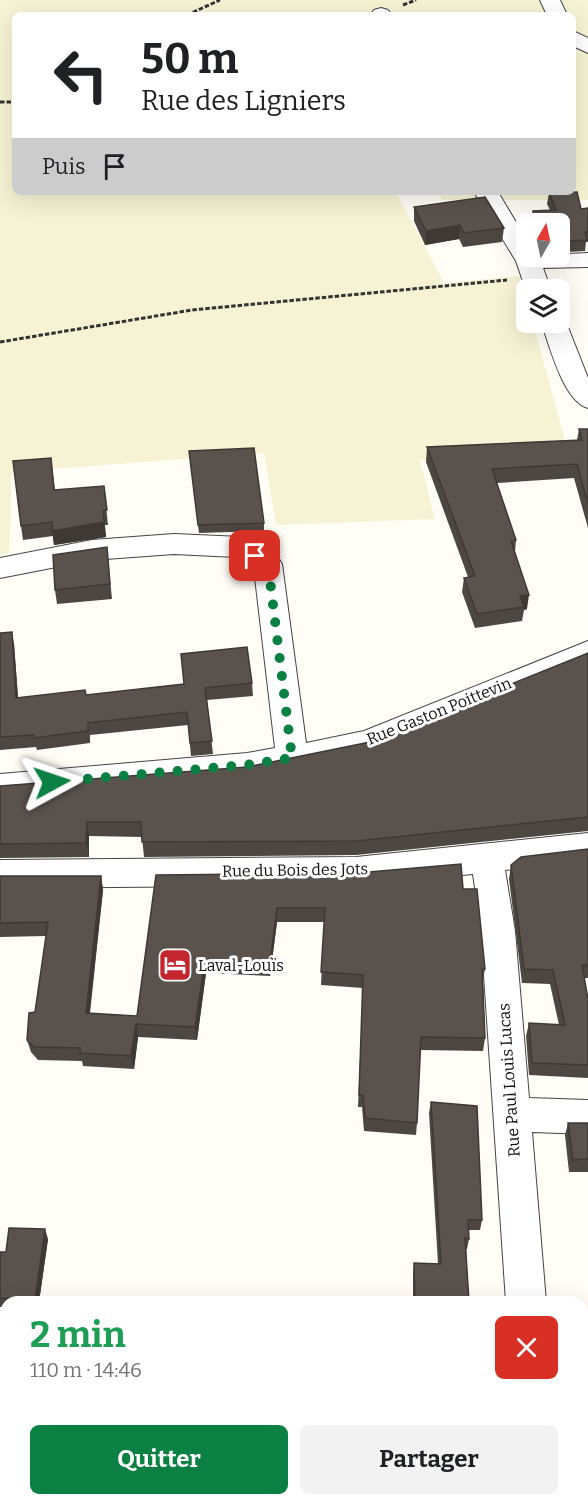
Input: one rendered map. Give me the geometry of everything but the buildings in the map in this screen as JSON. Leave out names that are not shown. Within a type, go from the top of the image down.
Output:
[{"type":"street","points":[[488,195],[534,276],[588,260]]},
{"type":"street","points":[[557,333],[579,388],[588,399]]},
{"type":"street","points":[[0,568],[92,550],[174,544],[242,547],[268,564],[292,758]]},
{"type":"street","name":"Rue Gaston Poittevin","points":[[0,787],[246,765],[369,742],[588,652]]},
{"type":"street","name":"Rue du Bois des Jots","points":[[0,873],[356,871],[487,860],[588,847]]},
{"type":"street","name":"Rue Paul Louis Lucas","points":[[487,860],[498,931],[526,1296]]},
{"type":"street","points":[[512,1114],[588,1117]]},
{"type":"path","points":[[194,12],[220,0]]},
{"type":"path","points":[[0,342],[192,310],[534,276]]},
{"type":"shaded area","points":[[0,0],[588,0],[588,200],[442,200],[439,195],[576,195],[576,12],[12,12],[12,195],[398,195],[444,283],[520,276],[521,279],[516,279],[516,333],[536,333],[566,444],[420,460],[435,519],[276,525],[264,453],[12,472],[9,553],[0,555]]},
{"type":"place","name":"Laval-Louïs","points":[[175,965]]},
{"type":"route","points":[[52,782],[246,765],[292,758],[268,564],[255,556]]}]
